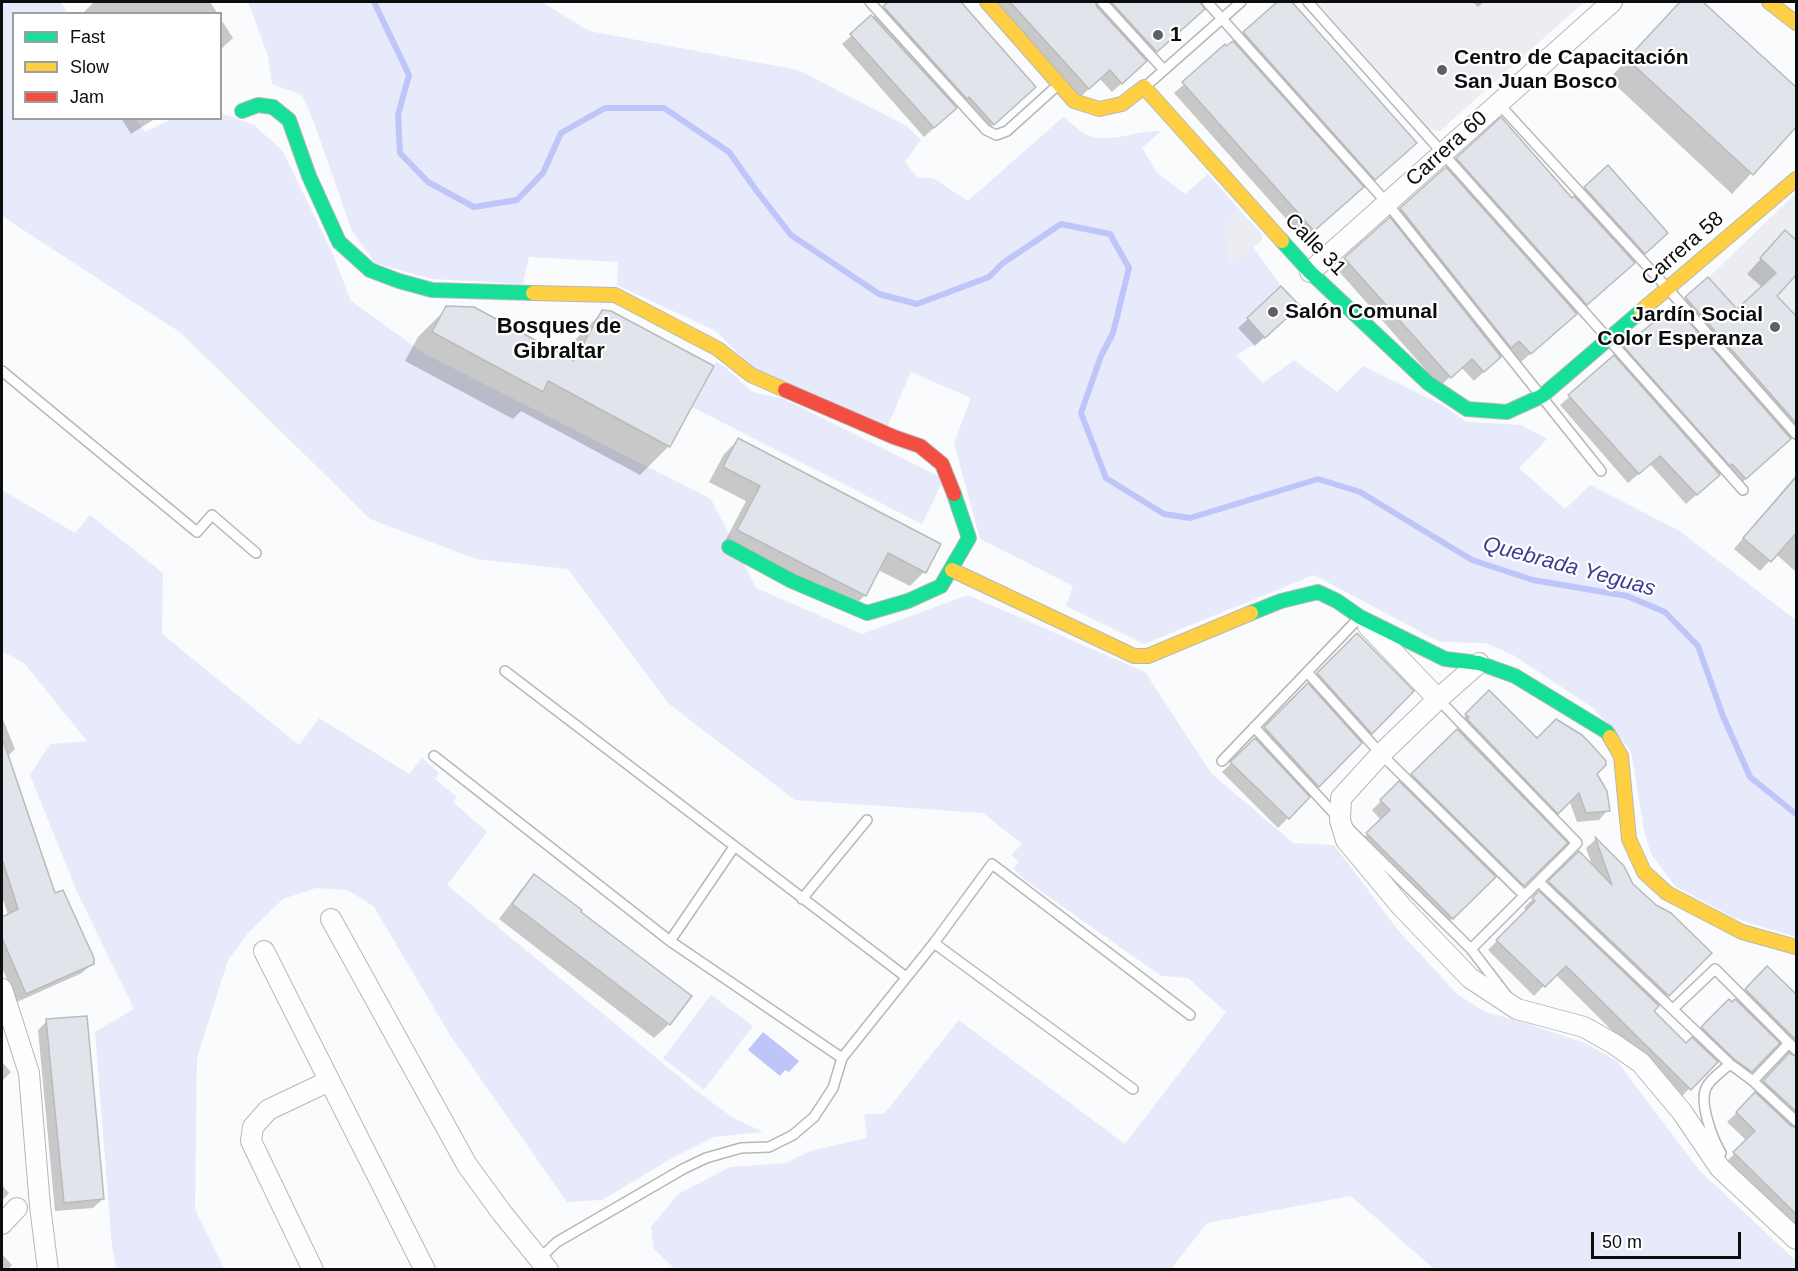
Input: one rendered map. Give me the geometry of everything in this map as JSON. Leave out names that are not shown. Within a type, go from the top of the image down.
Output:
[{"type":"street","points":[[987,2],[1074,100],[1099,109],[1122,104],[1144,87]]},
{"type":"street","name":"Carrera 60","points":[[1310,272],[1612,2]]},
{"type":"street","points":[[1769,2],[1797,23]]},
{"type":"street","name":"Calle 31","points":[[1144,87],[1310,272],[1428,383],[1467,409],[1507,412],[1542,396]]},
{"type":"street","points":[[242,111],[258,105],[273,107],[290,120],[309,176],[339,242],[370,270],[432,290],[615,295],[718,349],[751,375],[920,446],[942,464],[969,538],[941,586],[908,601],[867,613],[792,581],[729,547]]},
{"type":"street","name":"Carrera 58","points":[[1542,396],[1797,179]]},
{"type":"street","points":[[952,570],[1134,656],[1148,656],[1281,601],[1318,592],[1360,617],[1445,659],[1479,663],[1515,676],[1607,732],[1621,756],[1629,840],[1644,872],[1666,893],[1742,932],[1797,946]]},
{"type":"street","points":[[1360,617],[1438,699]]},
{"type":"street","points":[[1479,663],[1381,754],[1341,798],[1340,820],[1346,840],[1401,906],[1470,978],[1517,1009],[1584,1028],[1614,1044],[1641,1063],[1682,1112],[1720,1168],[1797,1239]]},
{"type":"street","points":[[331,919],[467,1165],[538,1266]]},
{"type":"street","points":[[264,951],[424,1269]]},
{"type":"street","points":[[2,989],[29,1073],[40,1206],[48,1269]]},
{"type":"street","points":[[313,1269],[251,1141],[253,1127],[268,1110],[328,1081]]},
{"type":"street","points":[[2,1224],[18,1208]]},
{"type":"lane","points":[[870,2],[986,130],[996,135],[1007,131],[1059,84]]},
{"type":"lane","points":[[1102,2],[1164,70]]},
{"type":"lane","points":[[1207,2],[1387,203],[1601,471]]},
{"type":"lane","points":[[1144,87],[1241,2]]},
{"type":"lane","points":[[1308,2],[1743,490]]},
{"type":"lane","points":[[1498,103],[1669,290],[1796,434]]},
{"type":"lane","points":[[2,371],[198,532],[212,515],[255,553]]},
{"type":"lane","points":[[1222,761],[1360,617]]},
{"type":"lane","points":[[505,671],[906,977]]},
{"type":"lane","points":[[1307,672],[1381,754],[1524,895]]},
{"type":"lane","points":[[1438,699],[1577,843],[1471,949]]},
{"type":"lane","points":[[1254,727],[1340,820],[1471,949],[1517,1009]]},
{"type":"lane","points":[[434,756],[670,941],[842,1058]]},
{"type":"lane","points":[[802,899],[867,820]]},
{"type":"lane","points":[[670,941],[734,847]]},
{"type":"lane","points":[[538,1266],[557,1242],[683,1169],[706,1158],[741,1148],[769,1147],[793,1136],[814,1117],[833,1088],[842,1058],[934,943],[992,864],[1190,1016]]},
{"type":"lane","points":[[1539,882],[1730,1065],[1753,1081],[1797,1121]]},
{"type":"lane","points":[[934,943],[1133,1089]]},
{"type":"lane","points":[[1673,1009],[1715,969],[1797,1050]]},
{"type":"lane","points":[[1753,1081],[1789,1043]]},
{"type":"lane","points":[[1730,1065],[1709,1083],[1704,1091],[1707,1118],[1715,1143],[1740,1185]]},
{"type":"shaded area","points":[[2,2],[60,2],[67,12],[12,12],[12,120],[137,120],[145,132],[170,120],[222,120],[222,113],[254,125],[282,150],[332,252],[351,301],[425,354],[711,499],[756,588],[862,634],[968,595],[1145,672],[1211,773],[1293,843],[1334,845],[1398,930],[1458,995],[1485,1012],[1585,1043],[1617,1061],[1699,1170],[1796,1261],[1796,1269],[1434,1269],[1351,1196],[1207,1223],[1171,1269],[675,1269],[654,1249],[651,1227],[678,1194],[730,1167],[786,1163],[810,1151],[867,1138],[864,1114],[884,1114],[959,1020],[1125,1144],[1226,1012],[1188,978],[1161,976],[1025,880],[1013,868],[1019,862],[1011,855],[1022,844],[983,813],[795,800],[669,704],[568,569],[476,559],[370,519],[181,333],[2,216]]},
{"type":"shaded area","points":[[248,2],[542,2],[589,31],[798,70],[907,126],[921,140],[905,162],[918,178],[933,178],[968,201],[1063,117],[1087,135],[1099,138],[1161,131],[1142,148],[1157,173],[1185,194],[1208,174],[1239,209],[1225,224],[1230,267],[1253,247],[1281,286],[1247,317],[1265,338],[1236,355],[1263,383],[1294,360],[1337,392],[1363,366],[1442,405],[1467,422],[1521,425],[1547,439],[1519,468],[1565,509],[1590,485],[1678,530],[1796,620],[1796,937],[1734,918],[1675,886],[1651,854],[1644,830],[1631,751],[1593,708],[1513,655],[1485,643],[1440,642],[1314,575],[1144,644],[1066,606],[1073,586],[980,539],[954,443],[971,398],[911,372],[886,430],[755,371],[716,331],[617,285],[618,262],[529,257],[523,284],[432,279],[375,263],[352,231],[302,95],[272,84],[268,56]]},
{"type":"shaded area","name":"Centro de Capacitación San Juan Bosco","points":[[1317,2],[1584,2],[1440,131],[1428,129]]},
{"type":"shaded area","name":"Jardín Social Color Esperanza","points":[[1796,193],[1796,376],[1709,277]]},
{"type":"shaded area","points":[[1239,209],[1261,233],[1262,240],[1230,268],[1225,224]]},
{"type":"shaded area","points":[[716,362],[725,367],[752,392],[784,399],[944,479],[922,524],[692,407]]},
{"type":"shaded area","points":[[2,490],[75,533],[90,515],[163,573],[162,634],[299,745],[319,718],[409,774],[422,758],[439,773],[435,779],[457,797],[453,802],[487,832],[447,885],[694,1089],[732,1117],[763,1132],[714,1137],[674,1157],[602,1200],[567,1202],[450,1035],[374,907],[348,890],[316,888],[283,899],[249,932],[228,960],[197,1058],[195,1209],[224,1269],[117,1269],[112,1247],[95,1032],[134,1009],[77,892],[30,775],[50,744],[87,741],[24,663],[2,651]]},
{"type":"shaded area","points":[[711,995],[753,1026],[704,1090],[663,1058]]},
{"type":"water","points":[[763,1032],[799,1061],[789,1072],[785,1070],[780,1076],[748,1050]]},
{"type":"building","points":[[888,2],[961,2],[1036,87],[994,125],[969,97],[967,99],[883,6]]},
{"type":"building","points":[[1010,2],[1095,2],[1097,7],[1147,61],[1122,84],[1110,70],[1089,89]]},
{"type":"building","points":[[1111,2],[1200,2],[1205,9],[1157,52]]},
{"type":"building","points":[[1277,2],[1292,2],[1417,143],[1375,180],[1243,32]]},
{"type":"building","points":[[1680,2],[1703,2],[1797,88],[1797,126],[1753,175],[1627,59]]},
{"type":"building","points":[[871,15],[957,108],[934,128],[850,34]]},
{"type":"building","points":[[1233,41],[1364,187],[1314,231],[1182,82],[1225,44],[1226,46]]},
{"type":"building","points":[[1501,117],[1572,198],[1574,196],[1635,263],[1587,305],[1456,158]]},
{"type":"building","points":[[1608,165],[1668,233],[1645,254],[1584,187]]},
{"type":"building","points":[[1446,167],[1577,314],[1531,354],[1519,341],[1511,348],[1400,208]]},
{"type":"building","points":[[1390,217],[1501,357],[1484,372],[1472,359],[1451,378],[1344,258]]},
{"type":"building","points":[[1785,230],[1797,241],[1797,274],[1777,296],[1797,317],[1797,424],[1685,297],[1708,277],[1737,309],[1776,273],[1760,258]]},
{"type":"building","name":"Salón Comunal","points":[[1281,286],[1300,306],[1265,338],[1247,318]]},
{"type":"building","points":[[446,306],[474,307],[574,361],[602,310],[611,311],[714,366],[670,447],[548,381],[543,392],[432,332]]},
{"type":"building","points":[[1675,306],[1791,439],[1746,479],[1732,464],[1730,466],[1624,347]]},
{"type":"building","points":[[1614,355],[1720,475],[1697,495],[1660,456],[1639,474],[1568,395]]},
{"type":"building","points":[[738,438],[941,544],[926,573],[888,553],[866,596],[737,530],[760,486],[723,467]]},
{"type":"building","points":[[1797,476],[1797,532],[1771,562],[1743,538]]},
{"type":"building","points":[[1357,633],[1414,691],[1372,734],[1317,673]]},
{"type":"building","points":[[1308,683],[1362,743],[1319,787],[1264,727]]},
{"type":"building","points":[[1489,690],[1537,738],[1556,719],[1582,735],[1590,743],[1606,761],[1606,765],[1597,774],[1607,791],[1610,811],[1586,813],[1579,793],[1558,814],[1467,719],[1469,717],[1465,714]]},
{"type":"building","points":[[1457,729],[1568,843],[1524,886],[1411,774]]},
{"type":"building","points":[[1255,738],[1310,797],[1289,819],[1230,762]]},
{"type":"building","points":[[4,743],[55,893],[63,890],[94,958],[94,964],[26,994],[2,938],[2,917],[18,909],[2,859],[2,744]]},
{"type":"building","points":[[1399,781],[1496,877],[1453,919],[1366,833],[1390,810],[1380,800]]},
{"type":"building","points":[[1595,837],[1624,866],[1633,884],[1656,905],[1671,913],[1712,953],[1669,996],[1548,881],[1579,851],[1612,885]]},
{"type":"building","points":[[534,874],[692,996],[670,1025],[512,904]]},
{"type":"building","points":[[1539,891],[1659,1006],[1654,1011],[1686,1043],[1692,1037],[1718,1062],[1691,1090],[1566,966],[1545,987],[1496,940],[1535,901],[1532,898]]},
{"type":"building","points":[[1767,966],[1797,995],[1797,1041],[1745,989]]},
{"type":"building","points":[[1729,999],[1732,1002],[1735,999],[1780,1043],[1752,1072],[1734,1059],[1701,1027]]},
{"type":"building","points":[[87,1016],[104,1199],[64,1203],[46,1019]]},
{"type":"building","points":[[1789,1053],[1797,1057],[1797,1112],[1763,1081]]},
{"type":"building","points":[[1755,1092],[1791,1126],[1797,1128],[1797,1215],[1733,1152],[1755,1131],[1736,1112]]},
{"type":"waterway","name":"Quebrada Yeguas","points":[[374,2],[409,75],[398,115],[400,153],[428,182],[474,207],[517,200],[543,173],[561,133],[605,108],[664,108],[729,152],[791,235],[879,294],[917,304],[989,277],[1003,263],[1061,224],[1110,234],[1129,268],[1113,333],[1101,356],[1081,413],[1106,478],[1164,514],[1190,518],[1318,479],[1360,492],[1472,560],[1533,580],[1627,596],[1665,612],[1698,646],[1723,716],[1750,777],[1796,814]]},
{"type":"traffic: fast","points":[[242,111],[258,105],[273,107],[289,120],[309,176],[339,242],[370,270],[432,290],[533,293]]},
{"type":"traffic: fast","points":[[1282,241],[1310,272],[1428,383],[1467,409],[1507,412],[1542,396],[1641,311]]},
{"type":"traffic: fast","points":[[729,547],[792,581],[867,613],[908,601],[941,586],[969,538],[954,494]]},
{"type":"traffic: fast","points":[[1251,613],[1281,601],[1318,592],[1337,601],[1360,617],[1445,659],[1479,663],[1515,676],[1607,732],[1610,737]]},
{"type":"traffic: slow","points":[[987,2],[1074,101],[1099,109],[1122,104],[1144,87],[1282,241]]},
{"type":"traffic: slow","points":[[1769,2],[1796,23]]},
{"type":"traffic: slow","points":[[1641,311],[1796,179]]},
{"type":"traffic: slow","points":[[533,293],[615,295],[718,349],[751,375],[785,390]]},
{"type":"traffic: slow","points":[[952,570],[1134,656],[1148,656],[1251,613]]},
{"type":"traffic: slow","points":[[1610,737],[1621,756],[1629,839],[1644,872],[1667,893],[1742,932],[1796,947]]},
{"type":"traffic: jam","points":[[785,390],[920,446],[942,464],[954,494]]},
{"type":"place","name":"1","points":[[1158,35]]},
{"type":"place","name":"Centro de Capacitación San Juan Bosco","points":[[1442,70]]},
{"type":"place","name":"Salón Comunal","points":[[1273,312]]},
{"type":"place","name":"Jardín Social Color Esperanza","points":[[1775,327]]},
{"type":"district","name":"Bosques de Gibraltar","points":[[559,340]]}]
